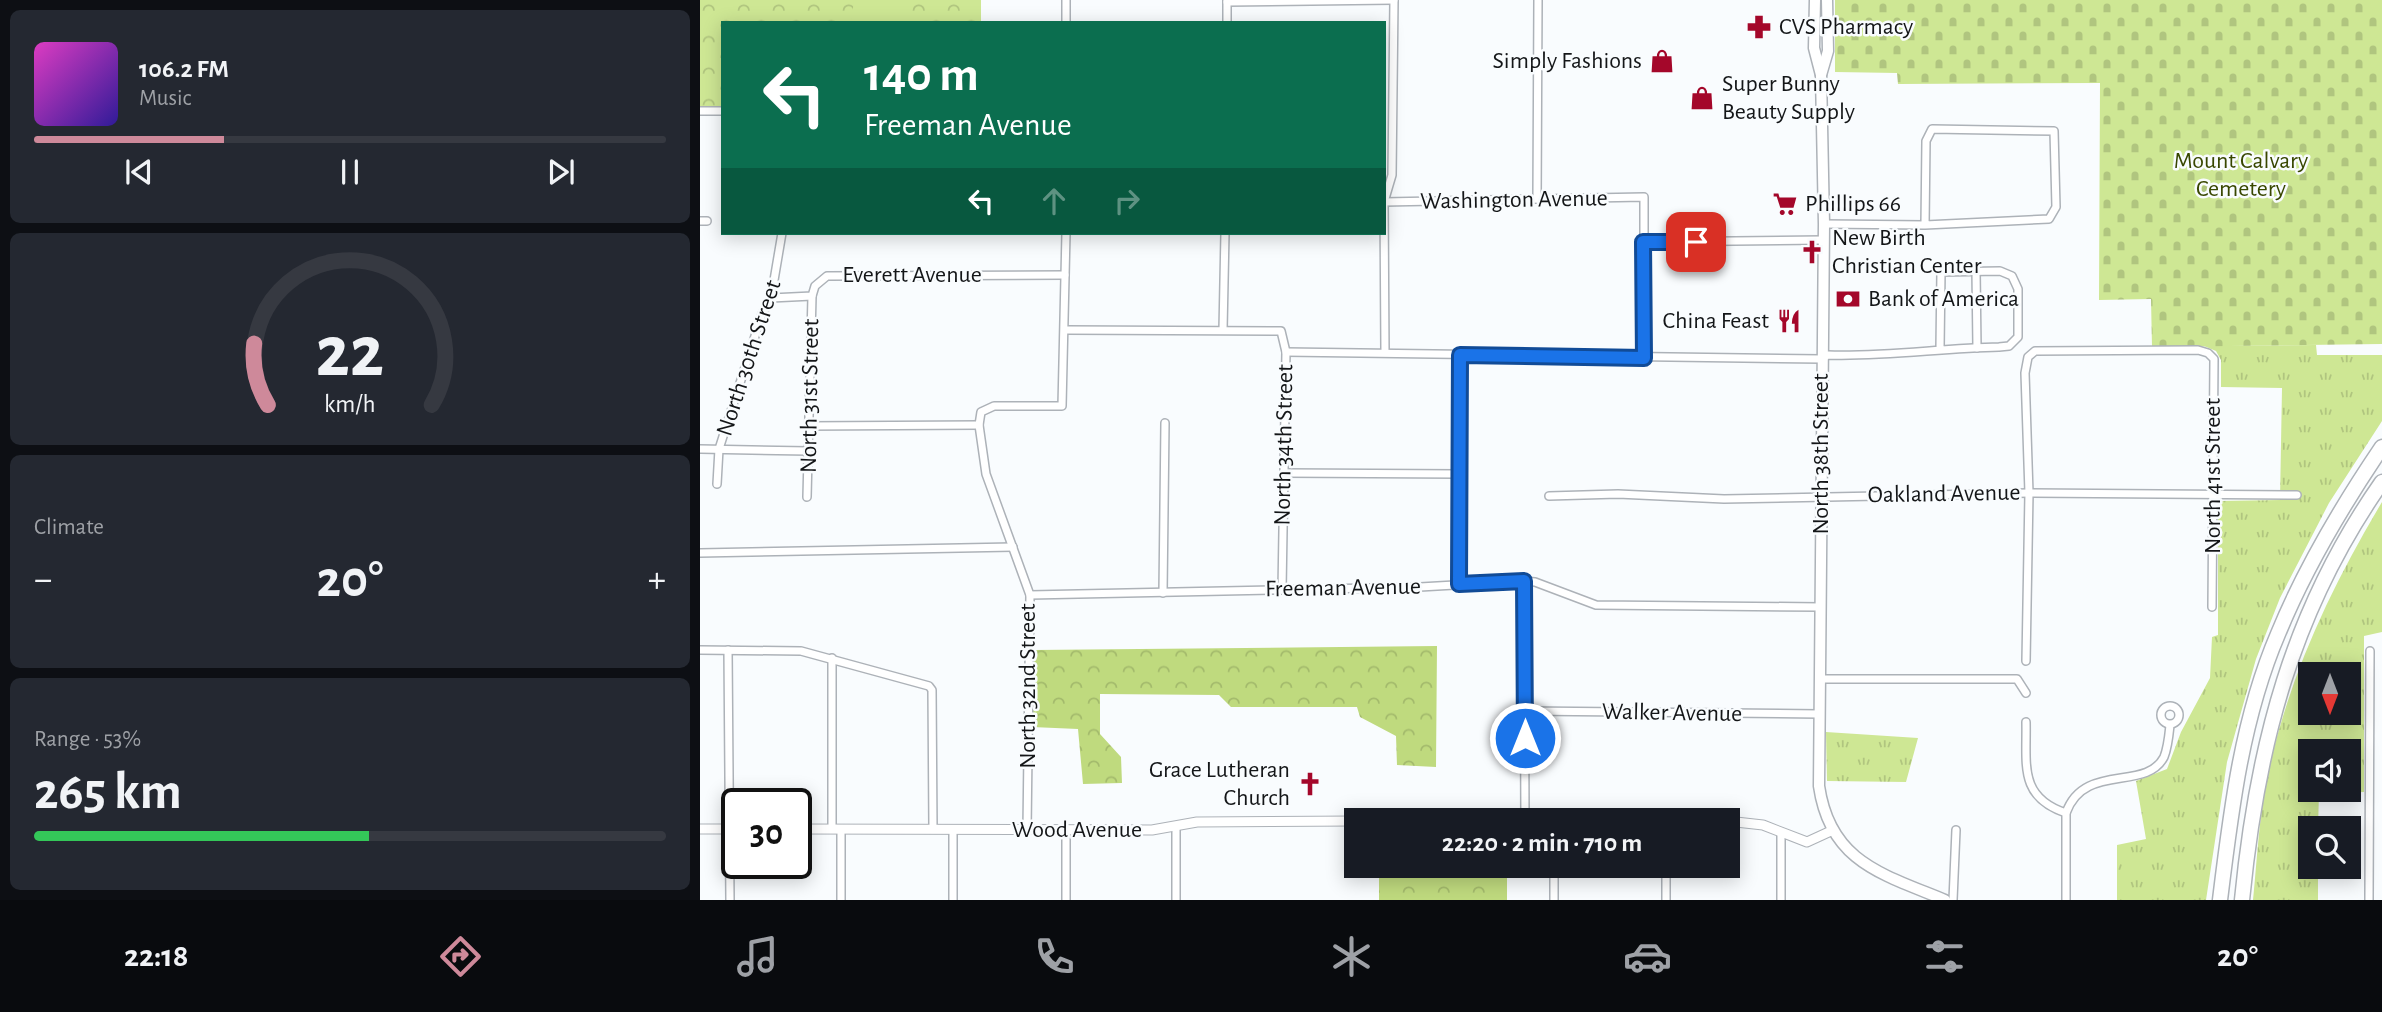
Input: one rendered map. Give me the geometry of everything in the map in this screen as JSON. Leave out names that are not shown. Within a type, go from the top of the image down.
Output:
[{"type":"highway","points":[[2220,900],[2230,818],[2248,726],[2277,636],[2312,562],[2382,447]]},
{"type":"highway","points":[[2242,900],[2257,779],[2276,705],[2305,620],[2329,570],[2382,482]]},
{"type":"main road","name":"North 38th Street","points":[[1815,0],[1814,48],[1821,75],[1824,225],[1819,786],[1831,831]]},
{"type":"main road","name":"North 38th Street","points":[[1821,75],[1828,51],[1827,0]]},
{"type":"main road","points":[[1831,831],[1858,860],[1945,900]]},
{"type":"street","points":[[1066,0],[1066,21]]},
{"type":"street","points":[[1227,21],[1227,1],[1394,0],[1388,175]]},
{"type":"street","points":[[1537,200],[1538,0]]},
{"type":"street","points":[[700,111],[721,111]]},
{"type":"street","points":[[1824,225],[1925,225],[2049,219],[2056,207],[2054,131],[1929,131],[1926,141],[1925,225]]},
{"type":"street","name":"Washington Avenue","points":[[1386,202],[1644,198],[1643,242]]},
{"type":"street","name":"North 30th Street","points":[[717,484],[719,449],[762,314],[771,298],[782,235]]},
{"type":"street","points":[[808,426],[979,425],[981,412],[994,406],[1062,406],[1066,330],[1066,235]]},
{"type":"street","points":[[1066,330],[1223,330],[1225,235]]},
{"type":"street","points":[[1384,235],[1385,352]]},
{"type":"street","points":[[1644,358],[1643,242],[1823,240]]},
{"type":"street","points":[[1976,271],[1977,348]]},
{"type":"street","points":[[1286,352],[1821,359],[1828,355],[1875,356],[1940,348],[2008,346],[2017,340],[2017,282],[2007,273],[1941,272],[1940,348]]},
{"type":"street","name":"Everett Avenue","points":[[771,298],[812,296],[815,286],[827,276],[1065,275]]},
{"type":"street","name":"North 31st Street","points":[[807,497],[812,296]]},
{"type":"street","name":"North 34th Street","points":[[1223,330],[1280,331],[1286,352],[1282,590]]},
{"type":"street","name":"North 41st Street","points":[[2029,493],[2025,383],[2028,357],[2035,351],[2203,350],[2214,359],[2212,607]]},
{"type":"street","points":[[1459,584],[1460,355]]},
{"type":"street","points":[[1163,593],[1166,423]]},
{"type":"street","name":"North 32nd Street","points":[[979,425],[986,474],[1030,595],[1027,830]]},
{"type":"street","points":[[700,449],[808,450]]},
{"type":"street","points":[[1285,473],[1458,474]]},
{"type":"street","points":[[2026,661],[2029,493]]},
{"type":"street","name":"Oakland Avenue","points":[[1549,496],[1821,497],[2029,493],[2297,495]]},
{"type":"street","points":[[700,553],[1013,547]]},
{"type":"street","points":[[1524,581],[1525,808]]},
{"type":"street","name":"Freeman Avenue","points":[[1030,595],[1282,590],[1524,581],[1535,582],[1596,605],[1820,607]]},
{"type":"street","points":[[700,650],[801,651],[929,686],[932,690],[933,829]]},
{"type":"street","points":[[729,650],[732,788]]},
{"type":"street","points":[[2369,900],[2370,651]]},
{"type":"street","points":[[832,658],[841,900]]},
{"type":"street","points":[[1819,679],[2017,679],[2025,693]]},
{"type":"street","name":"Walker Avenue","points":[[1525,711],[1819,714]]},
{"type":"street","points":[[2026,722],[2030,788],[2049,807],[2066,813]]},
{"type":"street","points":[[2066,900],[2066,813],[2078,791],[2089,784],[2154,768],[2163,759],[2170,725]]},
{"type":"street","name":"Wood Avenue","points":[[812,829],[1027,830],[1176,827],[1198,821],[1344,821]]},
{"type":"street","points":[[1740,822],[1763,825],[1807,842],[1831,831]]},
{"type":"street","points":[[1176,827],[1176,900]]},
{"type":"street","points":[[700,829],[721,829]]},
{"type":"street","points":[[1066,829],[1066,900]]},
{"type":"street","points":[[953,830],[953,900]]},
{"type":"street","points":[[1953,900],[1956,830]]},
{"type":"street","points":[[1781,832],[1781,900]]},
{"type":"street","points":[[1554,878],[1554,900]]},
{"type":"street","points":[[1666,878],[1666,900]]},
{"type":"street","points":[[730,900],[731,879]]},
{"type":"green space","points":[[700,0],[981,0],[981,21],[721,21],[721,107],[700,107]]},
{"type":"green space","points":[[854,0],[912,0],[912,21],[851,21]]},
{"type":"green space","name":"Mount Calvary Cemetery","points":[[1835,0],[2382,0],[2382,344],[2152,347],[2151,299],[2099,300],[2100,83],[1898,84],[1897,73],[1835,72]]},
{"type":"green space","points":[[2316,345],[2317,355],[2382,355],[2382,421],[2329,503],[2280,598],[2256,659],[2227,762],[2206,900],[2117,900],[2117,845],[2146,839],[2136,781],[2167,769],[2181,732],[2210,678],[2212,637],[2218,635],[2218,501],[2280,500],[2282,388],[2221,387],[2221,360],[2216,351],[2204,346]]},
{"type":"green space","points":[[2382,502],[2382,632],[2364,636],[2364,792],[2361,792],[2361,739],[2298,739],[2298,802],[2319,802],[2318,816],[2298,816],[2298,879],[2318,879],[2318,900],[2253,900],[2264,793],[2276,741],[2298,673],[2298,725],[2361,725],[2361,662],[2302,662],[2345,568]]},
{"type":"green space","points":[[1437,646],[1436,767],[1397,765],[1396,736],[1360,717],[1357,707],[1231,707],[1219,695],[1100,694],[1100,734],[1121,757],[1122,783],[1083,784],[1078,729],[1032,727],[1034,650]]},
{"type":"green space","points":[[1826,732],[1918,738],[1906,782],[1827,781]]},
{"type":"green space","points":[[1379,878],[1507,878],[1507,900],[1379,900]]},
{"type":"place","name":"CVS Pharmacy","points":[[1759,27]]},
{"type":"place","name":"Simply Fashions","points":[[1662,61]]},
{"type":"place","name":"Super Bunny Beauty Supply","points":[[1702,98]]},
{"type":"place","name":"Phillips 66","points":[[1785,204]]},
{"type":"place","name":"New Birth Christian Center","points":[[1812,252]]},
{"type":"place","name":"Bank of America","points":[[1848,299]]},
{"type":"place","name":"China Feast","points":[[1789,321]]},
{"type":"place","name":"Grace Lutheran Church","points":[[1310,784]]},
{"type":"route","points":[[1525,738],[1524,581],[1459,584],[1460,355],[1644,358],[1643,242],[1696,242]]}]
